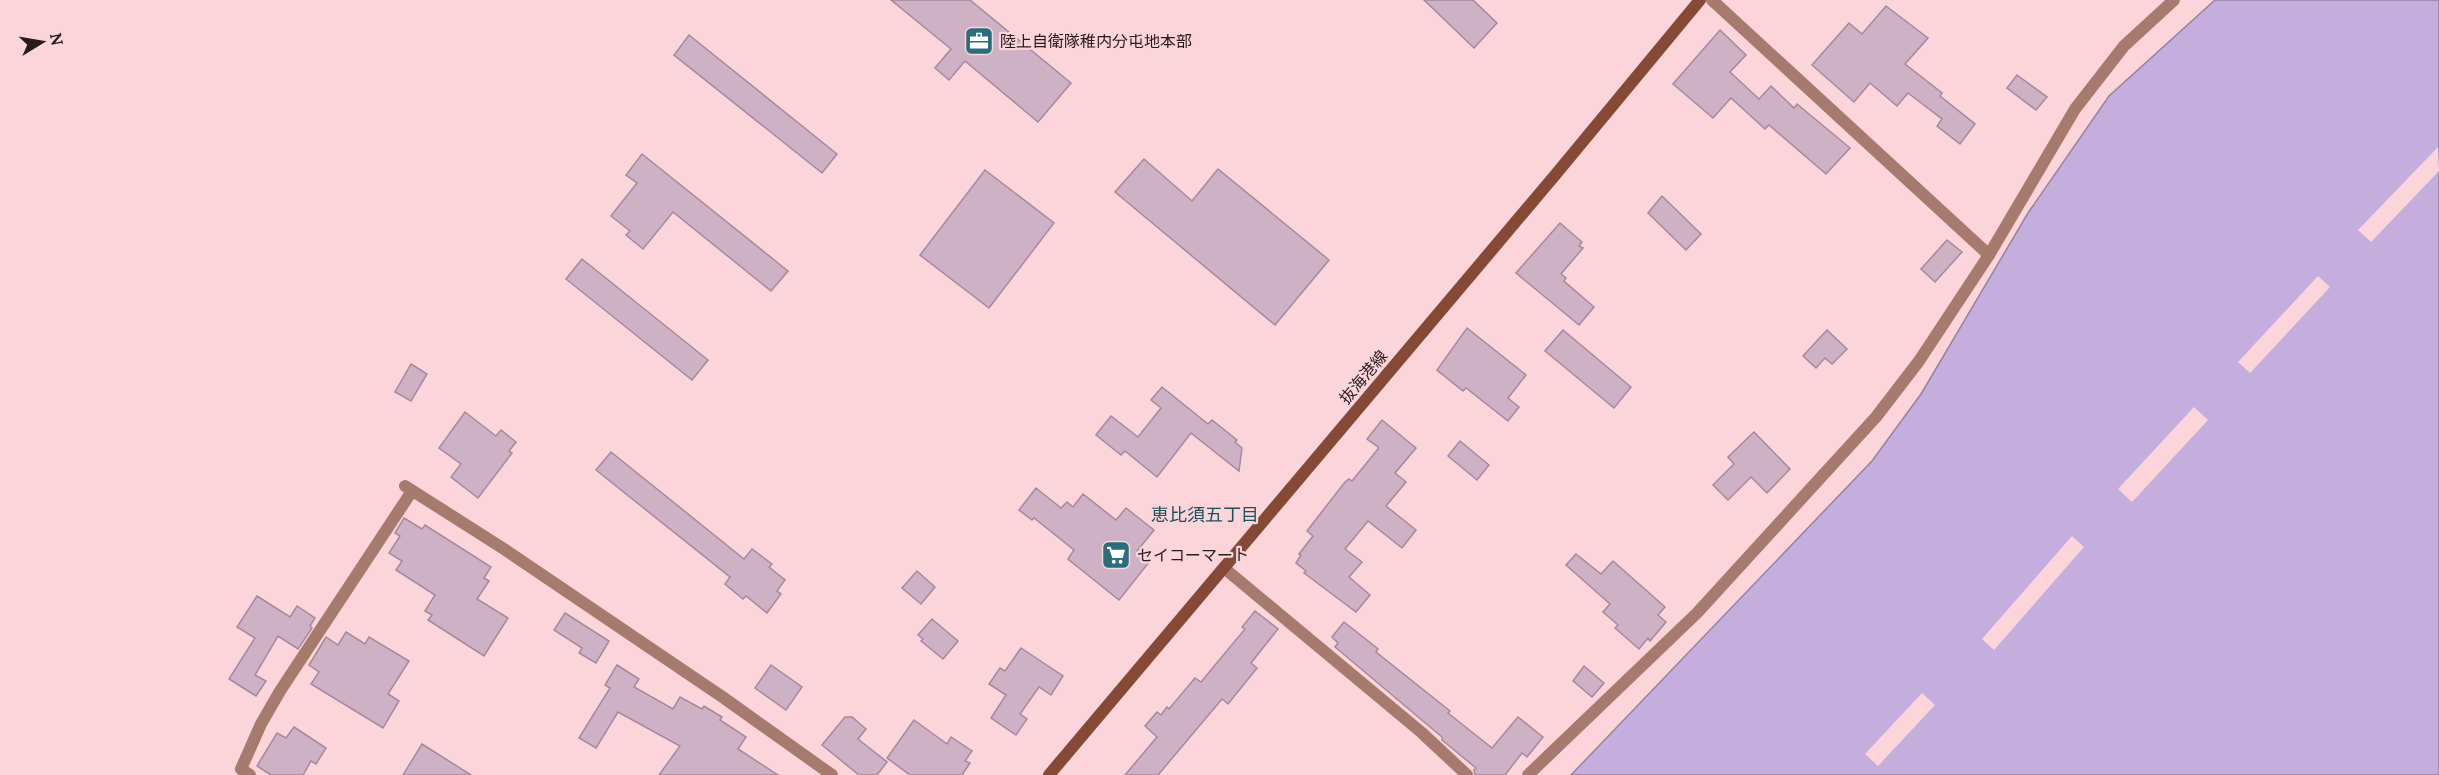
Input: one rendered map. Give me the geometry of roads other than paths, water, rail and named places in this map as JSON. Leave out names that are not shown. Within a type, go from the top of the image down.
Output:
[{"type":"main road","name":"抜海港線","points":[[1049,775],[1700,0]]},
{"type":"street","points":[[1712,0],[1989,255]]},
{"type":"street","points":[[1528,775],[1697,613],[1876,417],[1919,361],[1989,255],[2075,109],[2124,45],[2174,0]]},
{"type":"street","points":[[250,775],[241,769],[261,724],[408,489],[504,549],[724,698],[832,775]]},
{"type":"street","points":[[1224,568],[1421,732],[1467,775]]},
{"type":"place","name":"陸上自衛隊稚内分屯地本部","points":[[979,41]]},
{"type":"place","name":"セイコーマート","points":[[1116,555]]},
{"type":"district","name":"恵比須五丁目","points":[[1205,515]]}]
